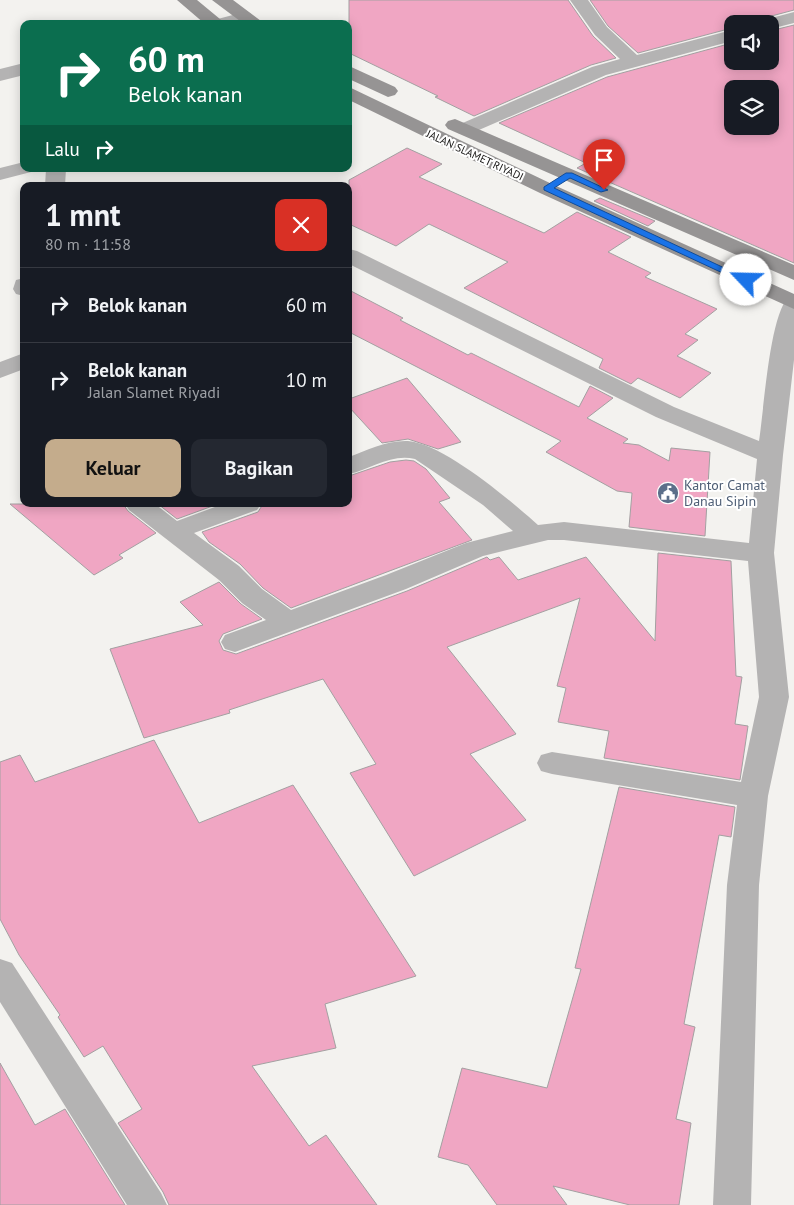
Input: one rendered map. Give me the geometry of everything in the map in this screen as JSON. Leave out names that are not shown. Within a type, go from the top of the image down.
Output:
[{"type":"main road","points":[[186,0],[214,20]]},
{"type":"main road","points":[[221,0],[250,20]]},
{"type":"main road","name":"JALAN SLAMET RIYADI","points":[[352,74],[465,130],[794,273]]},
{"type":"main road","name":"JALAN SLAMET RIYADI","points":[[352,94],[547,189],[794,303]]},
{"type":"main road","points":[[547,189],[569,175]]},
{"type":"street","points":[[579,0],[601,31],[634,62]]},
{"type":"street","points":[[779,21],[794,17]]},
{"type":"street","points":[[465,130],[599,72],[724,36]]},
{"type":"street","points":[[0,75],[20,70]]},
{"type":"street","points":[[0,174],[20,169]]},
{"type":"street","points":[[352,257],[665,412],[770,455]]},
{"type":"street","points":[[732,1205],[743,885],[754,796],[774,697],[760,553],[785,338],[794,303]]},
{"type":"street","points":[[0,371],[20,362]]},
{"type":"street","points":[[352,465],[386,452],[414,448],[492,499],[534,535]]},
{"type":"street","points":[[142,507],[229,574],[252,596],[288,622]]},
{"type":"street","points":[[175,531],[240,507]]},
{"type":"street","points":[[235,642],[396,582],[475,549],[548,531],[564,531],[760,553]]},
{"type":"street","points":[[552,763],[754,796]]},
{"type":"street","points":[[0,973],[148,1205]]},
{"type":"building","points":[[349,0],[568,0],[593,36],[616,58],[591,65],[474,116],[435,97],[438,96],[352,54],[352,20],[349,20]]},
{"type":"building","points":[[590,0],[794,0],[794,10],[775,15],[724,15],[724,30],[638,53],[608,26]]},
{"type":"building","points":[[794,25],[794,263],[577,168],[586,163],[499,123],[607,77],[724,45],[724,70],[779,70],[779,29]]},
{"type":"building","points":[[407,148],[442,164],[419,177],[544,233],[577,212],[631,237],[608,252],[651,273],[645,277],[717,309],[685,334],[698,340],[677,356],[711,373],[680,398],[638,378],[631,384],[599,368],[603,359],[464,288],[508,262],[429,224],[396,246],[352,225],[352,182],[349,182],[349,180]]},
{"type":"building","points":[[600,198],[655,221],[648,226],[594,201]]},
{"type":"building","points":[[352,292],[403,318],[400,320],[468,355],[471,353],[579,407],[590,386],[613,398],[587,418],[628,439],[623,443],[639,445],[669,461],[671,448],[710,452],[705,536],[629,527],[632,493],[617,491],[546,452],[561,441],[352,334]]},
{"type":"building","points":[[407,378],[461,442],[438,449],[408,439],[382,443],[352,410],[352,398]]},
{"type":"building","points":[[414,461],[426,469],[450,498],[439,502],[472,540],[291,608],[263,588],[240,564],[209,542],[202,532],[258,512],[261,507],[352,507],[352,475],[390,462]]},
{"type":"building","points":[[10,504],[20,504],[20,507],[125,507],[156,533],[119,555],[123,558],[94,575]]},
{"type":"building","points":[[162,507],[210,507],[177,519]]},
{"type":"building","points":[[658,553],[731,561],[736,676],[742,677],[735,724],[748,726],[740,780],[604,758],[609,731],[558,722],[566,688],[557,686],[580,598],[447,647],[516,734],[470,754],[526,820],[414,876],[350,773],[376,764],[323,679],[229,710],[230,713],[144,738],[110,649],[203,625],[180,602],[219,582],[241,604],[262,619],[223,634],[219,641],[223,650],[236,654],[407,591],[487,557],[490,560],[499,557],[518,580],[586,557],[655,641]]},
{"type":"building","points":[[154,740],[199,823],[293,785],[416,976],[325,1004],[336,1048],[252,1066],[309,1146],[326,1135],[377,1205],[169,1205],[163,1192],[118,1123],[142,1109],[103,1046],[84,1057],[58,1017],[60,1015],[19,955],[0,919],[0,762],[20,755],[35,782]]},
{"type":"building","points":[[619,787],[735,807],[731,837],[719,835],[684,1024],[695,1027],[676,1119],[691,1123],[679,1205],[630,1205],[553,1186],[567,1205],[497,1205],[468,1165],[438,1157],[462,1068],[547,1088],[581,969],[575,968]]},
{"type":"building","points":[[0,1063],[35,1125],[65,1109],[125,1205],[0,1205]]},
{"type":"place","name":"Kantor Camat Danau Sipin","points":[[668,493]]},
{"type":"route","points":[[604,190],[569,175],[547,189],[746,280]]}]
